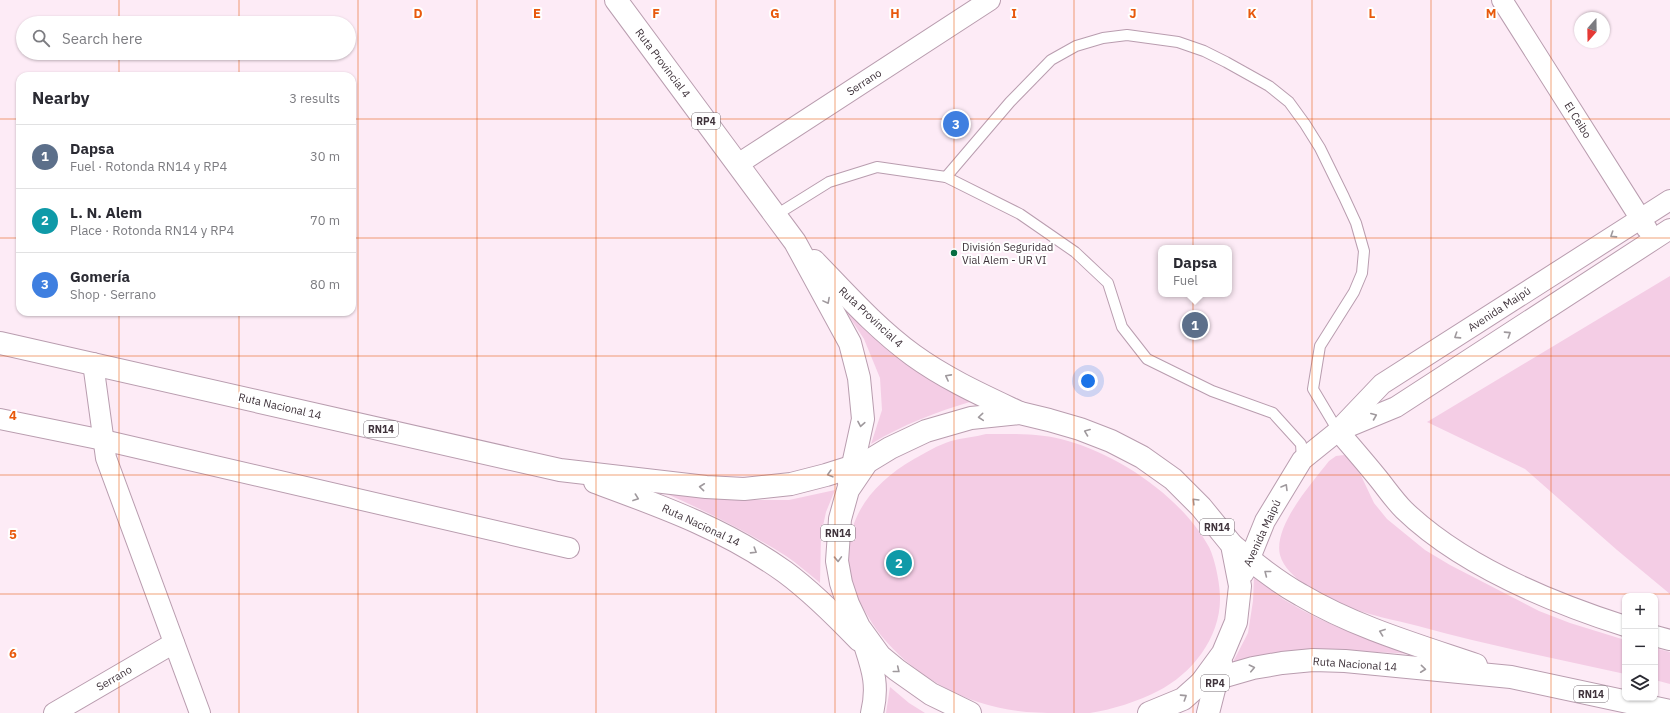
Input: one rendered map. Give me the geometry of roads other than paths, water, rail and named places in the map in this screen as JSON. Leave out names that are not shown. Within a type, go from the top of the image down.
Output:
[{"type":"main road","name":"Ruta Provincial 4","points":[[616,0],[796,242],[869,318],[914,356],[944,375],[1020,413]]},
{"type":"main road","name":"Ruta Provincial 4","points":[[796,242],[850,343],[860,378],[862,419],[860,465]]},
{"type":"main road","name":"Ruta Nacional 14","points":[[0,343],[560,470],[706,487],[744,489],[791,484],[860,465]]},
{"type":"main road","name":"RN14","points":[[970,713],[931,694],[907,678],[868,642],[848,604],[843,590],[837,561],[840,519],[848,490],[860,465],[890,448],[926,431],[971,418],[1020,413],[1080,429],[1111,441],[1142,457],[1173,479],[1201,507],[1232,545],[1240,586],[1236,622],[1223,653],[1209,681],[1183,698],[1149,713]]},
{"type":"main road","name":"Ruta Nacional 14","points":[[560,470],[675,512],[716,530],[752,550],[786,573],[868,642]]},
{"type":"main road","name":"Ruta Nacional 14","points":[[1232,545],[1272,577],[1300,595],[1334,612],[1365,626],[1511,677]]},
{"type":"main road","points":[[868,642],[876,688],[872,713]]},
{"type":"main road","name":"Ruta Nacional 14","points":[[1209,681],[1253,668],[1282,663],[1313,660],[1345,661],[1511,677],[1670,711]]},
{"type":"main road","name":"RP4","points":[[1208,713],[1209,681]]},
{"type":"street","name":"Serrano","points":[[738,164],[990,0]]},
{"type":"street","name":"El Ceibo","points":[[1502,0],[1653,240]]},
{"type":"street","name":"Avenida Maipú","points":[[1240,586],[1249,559],[1265,521],[1302,460],[1338,431],[1382,384],[1670,200]]},
{"type":"street","name":"Avenida Maipú","points":[[1338,431],[1396,407],[1670,229]]},
{"type":"street","points":[[93,363],[106,458],[200,713]]},
{"type":"street","points":[[0,419],[103,440],[569,548]]},
{"type":"street","points":[[1338,431],[1403,509],[1420,524],[1463,555],[1539,594],[1622,625]]},
{"type":"street","points":[[1658,637],[1670,640]]},
{"type":"street","name":"Serrano","points":[[54,713],[174,643]]},
{"type":"lane","points":[[946,177],[1010,102],[1050,60],[1076,46],[1103,38],[1127,35],[1178,42],[1204,51],[1269,86],[1289,102],[1320,148],[1356,223],[1364,251],[1362,274],[1354,292],[1320,346],[1313,389],[1338,431]]},
{"type":"lane","points":[[776,215],[829,182],[876,167],[946,177],[1020,214],[1075,252],[1108,283],[1122,327],[1147,359],[1212,391],[1273,413],[1301,444],[1302,460]]},
{"type":"place","name":"Gomería","points":[[956,124]]},
{"type":"place","name":"División Seguridad Vial Alem - UR VI","points":[[954,253]]},
{"type":"place","name":"Dapsa","points":[[1195,325]]},
{"type":"place","name":"L. N. Alem","points":[[899,563]]}]
